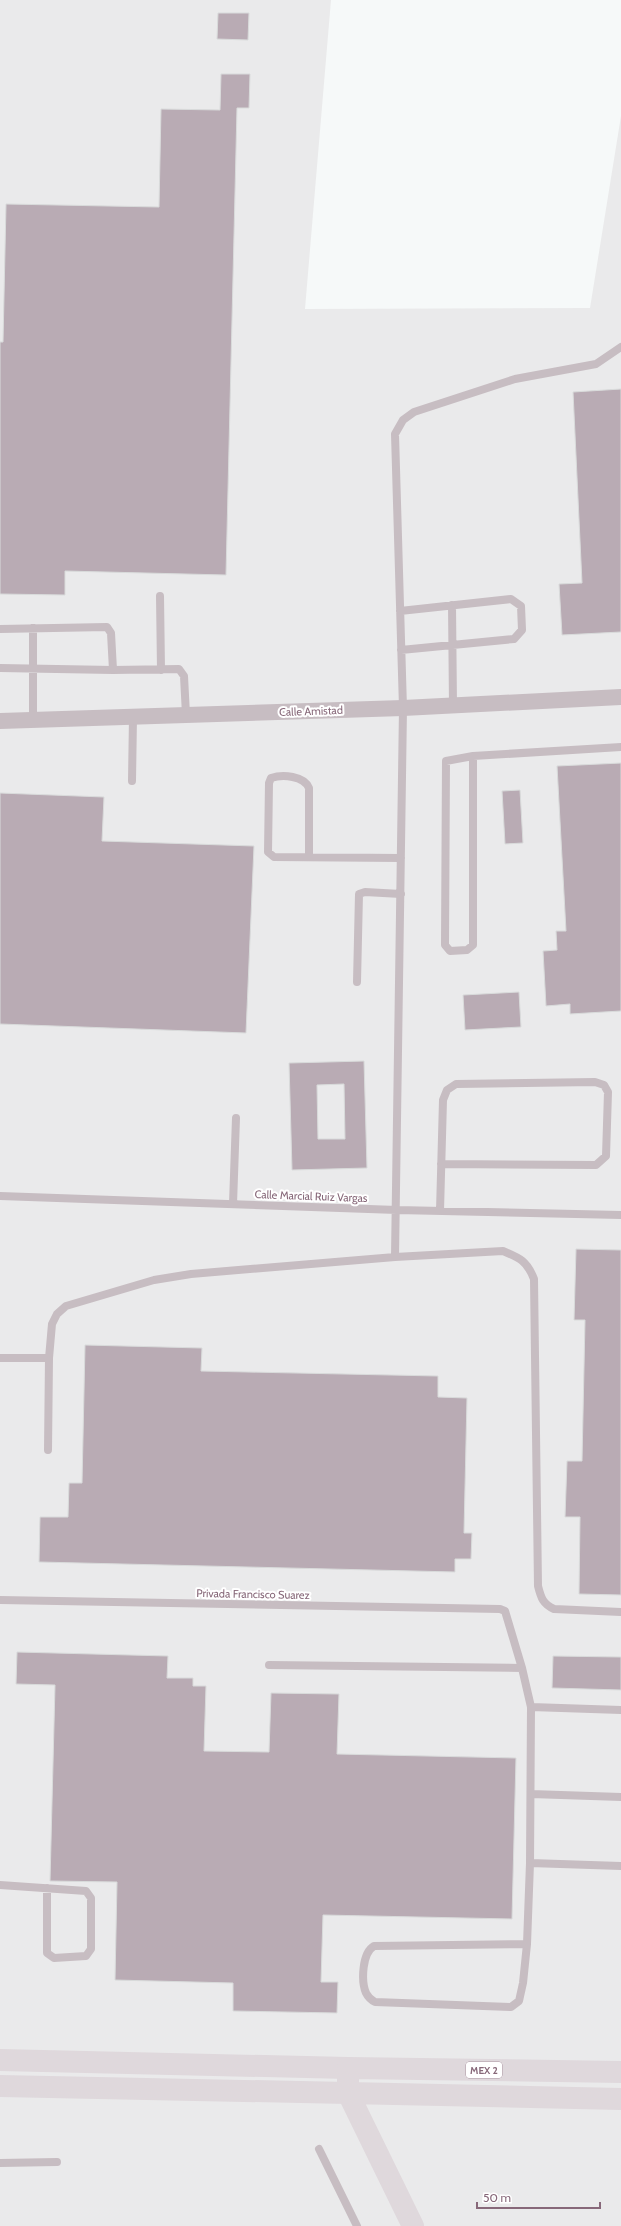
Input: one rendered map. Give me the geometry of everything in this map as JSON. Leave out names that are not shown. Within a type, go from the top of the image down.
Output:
[{"type":"main road","name":"MEX 2","points":[[0,2060],[348,2068],[621,2072]]},
{"type":"main road","points":[[348,2068],[348,2093],[413,2226]]},
{"type":"main road","points":[[0,2086],[621,2099]]},
{"type":"street","name":"Calle Amistad","points":[[0,721],[403,708],[621,697]]},
{"type":"lane","points":[[395,1257],[397,1210],[403,708],[395,434],[403,420],[414,412],[516,379],[596,364],[621,347]]},
{"type":"lane","points":[[160,596],[161,670]]},
{"type":"lane","points":[[400,611],[512,598],[521,606],[522,630],[514,639],[401,650]]},
{"type":"lane","points":[[452,605],[453,706]]},
{"type":"lane","points":[[0,628],[106,627],[111,633],[112,670]]},
{"type":"lane","points":[[33,628],[33,720]]},
{"type":"lane","points":[[0,668],[112,670],[179,669],[184,676],[186,715]]},
{"type":"lane","points":[[132,781],[133,717]]},
{"type":"lane","points":[[472,756],[473,944],[467,950],[450,951],[445,945],[444,764],[446,761],[472,756],[621,746]]},
{"type":"lane","points":[[309,857],[309,788],[306,782],[302,779],[277,776],[271,778],[269,783],[268,852],[274,857],[401,858]]},
{"type":"lane","points":[[357,982],[359,894],[365,892],[400,894]]},
{"type":"lane","points":[[440,1211],[441,1164],[443,1100],[447,1090],[456,1084],[595,1082],[604,1085],[608,1092],[606,1156],[602,1162],[596,1165],[441,1164]]},
{"type":"lane","points":[[233,1204],[236,1118]]},
{"type":"lane","name":"Calle Marcial Ruiz Vargas","points":[[0,1196],[397,1210],[621,1215]]},
{"type":"lane","points":[[48,1450],[49,1358],[52,1324],[57,1314],[66,1306],[154,1280],[179,1275],[395,1257],[503,1251],[518,1257],[529,1266],[534,1279],[538,1586],[541,1597],[545,1605],[554,1609],[621,1612]]},
{"type":"lane","points":[[0,1358],[49,1358]]},
{"type":"lane","name":"Privada Francisco Suarez","points":[[0,1600],[492,1609],[505,1611],[522,1668]]},
{"type":"lane","points":[[269,1665],[522,1668],[531,1706],[530,1863],[527,1944],[523,1983],[519,2000],[511,2007],[375,2002],[366,1993],[363,1978],[367,1953],[374,1946],[527,1944]]},
{"type":"lane","points":[[531,1706],[621,1710]]},
{"type":"lane","points":[[530,1794],[621,1797]]},
{"type":"lane","points":[[530,1863],[621,1866]]},
{"type":"lane","points":[[0,1885],[47,1888],[86,1891],[91,1898],[91,1949],[86,1956],[54,1958],[47,1953],[47,1888]]},
{"type":"lane","points":[[319,2149],[357,2226]]},
{"type":"lane","points":[[0,2163],[57,2162]]},
{"type":"shaded area","points":[[0,0],[331,0],[305,309],[590,308],[621,116],[621,2226],[0,2226]]},
{"type":"building","points":[[218,13],[249,13],[248,40],[217,39]]},
{"type":"building","points":[[221,74],[250,74],[249,108],[237,108],[226,575],[65,571],[65,595],[0,594],[0,342],[3,342],[6,204],[159,207],[161,109],[220,110]]},
{"type":"building","points":[[621,389],[621,632],[562,635],[559,584],[582,583],[573,392]]},
{"type":"building","points":[[621,763],[621,1011],[570,1014],[570,1004],[546,1006],[543,951],[557,950],[556,931],[566,931],[557,766]]},
{"type":"building","points":[[520,790],[523,843],[505,844],[502,791]]},
{"type":"building","points":[[0,793],[104,797],[102,841],[254,846],[246,1033],[0,1024]]},
{"type":"building","points":[[519,992],[521,1027],[465,1030],[463,995]]},
{"type":"building","points":[[364,1061],[367,1168],[292,1170],[289,1063]],"holes":[[[344,1084],[345,1139],[318,1139],[317,1085]]]},
{"type":"building","points":[[576,1249],[621,1250],[621,1595],[579,1594],[580,1517],[565,1517],[567,1461],[582,1461],[585,1320],[574,1320]]},
{"type":"building","points":[[85,1345],[202,1348],[201,1371],[438,1376],[438,1397],[467,1398],[464,1533],[472,1533],[471,1559],[455,1559],[455,1572],[39,1562],[40,1517],[68,1517],[69,1483],[82,1483]]},
{"type":"building","points":[[17,1652],[168,1656],[167,1678],[193,1678],[193,1686],[206,1686],[204,1751],[269,1752],[271,1693],[339,1694],[337,1754],[516,1758],[512,1919],[323,1915],[321,1982],[338,1982],[337,2013],[233,2011],[233,1983],[115,1980],[117,1882],[50,1881],[55,1685],[16,1684]]},
{"type":"building","points":[[553,1656],[621,1657],[621,1690],[552,1688]]}]
